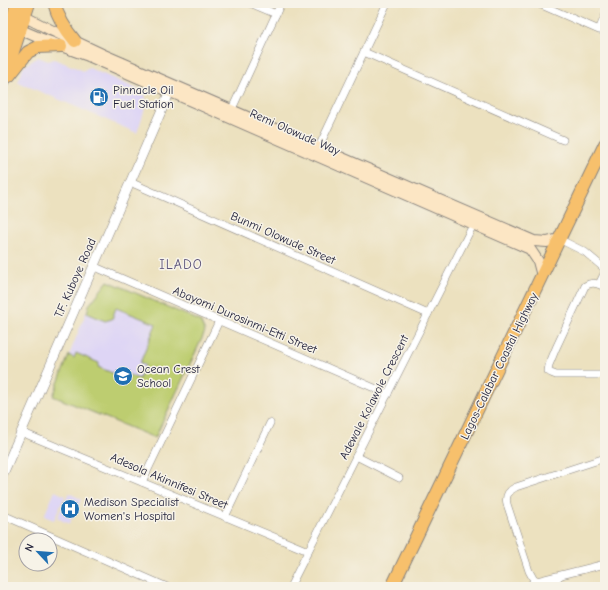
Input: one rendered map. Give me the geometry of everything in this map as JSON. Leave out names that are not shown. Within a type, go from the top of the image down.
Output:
[{"type":"highway","points":[[8,3],[9,14],[17,25]]},
{"type":"highway","points":[[3,82],[17,25],[17,3]]},
{"type":"highway","points":[[3,51],[17,25],[25,17],[29,3]]},
{"type":"highway","points":[[54,3],[57,15],[67,32],[75,41]]},
{"type":"highway","points":[[3,29],[17,25]]},
{"type":"highway","points":[[3,85],[28,52],[38,47],[61,46]]},
{"type":"highway","name":"Lagos-Calabar Coastal Highway","points":[[392,587],[605,144]]},
{"type":"main road","name":"Remi Olowude Way","points":[[25,17],[144,72],[232,109],[317,151]]},
{"type":"main road","name":"Remi Olowude Way","points":[[17,25],[61,46],[317,151],[476,220],[534,241],[547,242],[559,239]]},
{"type":"main road","name":"Remi Olowude Way","points":[[476,220],[530,249],[538,261],[542,276]]},
{"type":"street","points":[[250,3],[276,14]]},
{"type":"street","points":[[232,109],[281,3]]},
{"type":"street","points":[[317,151],[387,3]]},
{"type":"street","points":[[537,3],[599,30],[605,16]]},
{"type":"street","points":[[364,52],[563,140]]},
{"type":"street","name":"T.F. Kuboye Road","points":[[3,474],[170,91]]},
{"type":"street","name":"Bunmi Olowude Street","points":[[130,182],[428,314]]},
{"type":"street","name":"Adewale Kolawole Crescent","points":[[290,587],[476,220]]},
{"type":"street","points":[[559,239],[585,252],[605,269]]},
{"type":"street","name":"Abayomi Durosinmi-Etti Street","points":[[93,266],[388,394]]},
{"type":"street","points":[[605,272],[602,286],[589,283],[585,286],[556,348],[548,371],[551,374],[556,375],[605,375]]},
{"type":"street","points":[[142,482],[219,321]]},
{"type":"street","points":[[225,517],[270,423]]},
{"type":"street","name":"Adesola Akinnifesi Street","points":[[21,432],[308,551]]},
{"type":"street","points":[[356,456],[400,478]]},
{"type":"street","points":[[533,584],[507,504],[506,496],[510,490],[605,458]]},
{"type":"street","points":[[3,515],[167,587]]},
{"type":"street","points":[[533,584],[605,564]]},
{"type":"street","points":[[548,587],[560,576]]},
{"type":"street","points":[[533,584],[543,583],[544,587]]},
{"type":"shaded area","name":"Pinnacle Oil Fuel Station","points":[[38,57],[48,61],[54,59],[84,71],[89,68],[144,92],[147,102],[137,133],[18,82],[23,67]]},
{"type":"shaded area","name":"Ocean Crest School","points":[[108,281],[200,321],[205,332],[155,438],[53,396],[89,305]]},
{"type":"shaded area","name":"Medison Specialist Women's Hospital","points":[[55,491],[65,496],[54,520],[44,516]]},
{"type":"shaded area","name":"Medison Specialist Women's Hospital","points":[[69,493],[81,499],[69,524],[57,518],[62,507],[64,508],[66,504],[64,503]]},
{"type":"green space","name":"Ocean Crest School","points":[[108,281],[200,321],[205,332],[155,438],[53,396],[69,355],[74,358],[76,353],[99,363],[98,367],[122,377],[124,373],[139,379],[145,365],[140,363],[156,324],[116,308],[112,319],[105,321],[87,313],[89,305]]},
{"type":"place","name":"Pinnacle Oil Fuel Station","points":[[99,97]]},
{"type":"place","name":"Ocean Crest School","points":[[123,376]]},
{"type":"place","name":"Medison Specialist Women's Hospital","points":[[70,509]]},
{"type":"district","name":"ILADO","points":[[181,264]]}]
